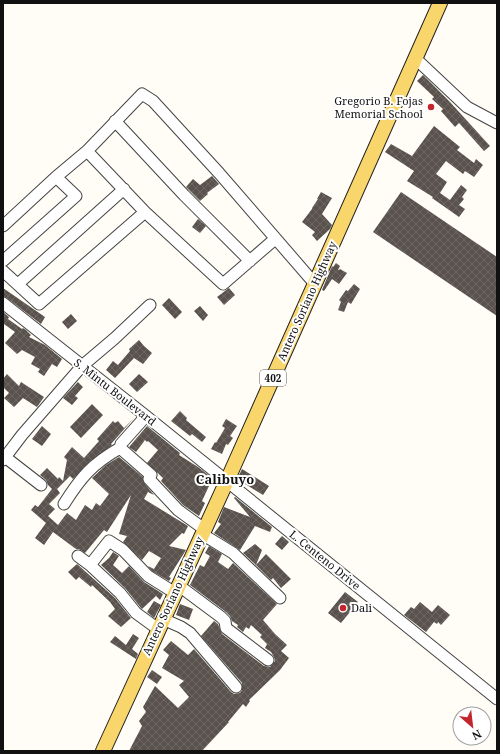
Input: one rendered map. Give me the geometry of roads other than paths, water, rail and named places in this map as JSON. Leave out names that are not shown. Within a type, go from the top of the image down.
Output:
[{"type":"main road","name":"Antero Soriano Highway","points":[[103,751],[176,589],[227,481],[440,3]]},
{"type":"street","points":[[416,58],[467,107],[497,123]]},
{"type":"street","points":[[3,226],[56,177],[87,151],[142,94],[153,101],[219,173],[314,284]]},
{"type":"street","points":[[115,122],[184,195],[250,261]]},
{"type":"street","points":[[87,151],[145,212],[223,284],[275,240]]},
{"type":"street","points":[[3,261],[76,196],[56,177]]},
{"type":"street","points":[[18,284],[124,189]]},
{"type":"street","points":[[3,271],[38,304],[145,212]]},
{"type":"street","name":"S. Mintu Boulevard","points":[[3,303],[227,481]]},
{"type":"street","points":[[41,485],[4,458],[82,366],[150,305]]},
{"type":"street","points":[[64,504],[76,486],[92,467],[105,456],[120,448],[121,444],[146,416]]},
{"type":"street","points":[[120,448],[151,475],[148,479],[178,510],[203,532],[233,553],[280,598]]},
{"type":"street","name":"L. Centeno Drive","points":[[227,481],[497,699]]},
{"type":"street","points":[[90,565],[109,541],[123,550],[148,576],[176,589],[221,617],[225,621],[226,628],[268,660]]},
{"type":"street","points":[[78,556],[120,593],[136,613],[160,624],[181,626],[190,633],[236,686]]},
{"type":"place","name":"Gregorio B. Fojas Memorial School","points":[[431,107]]},
{"type":"place","name":"Dali","points":[[343,608]]},
{"type":"district","name":"Calibuyo","points":[[225,479]]}]
